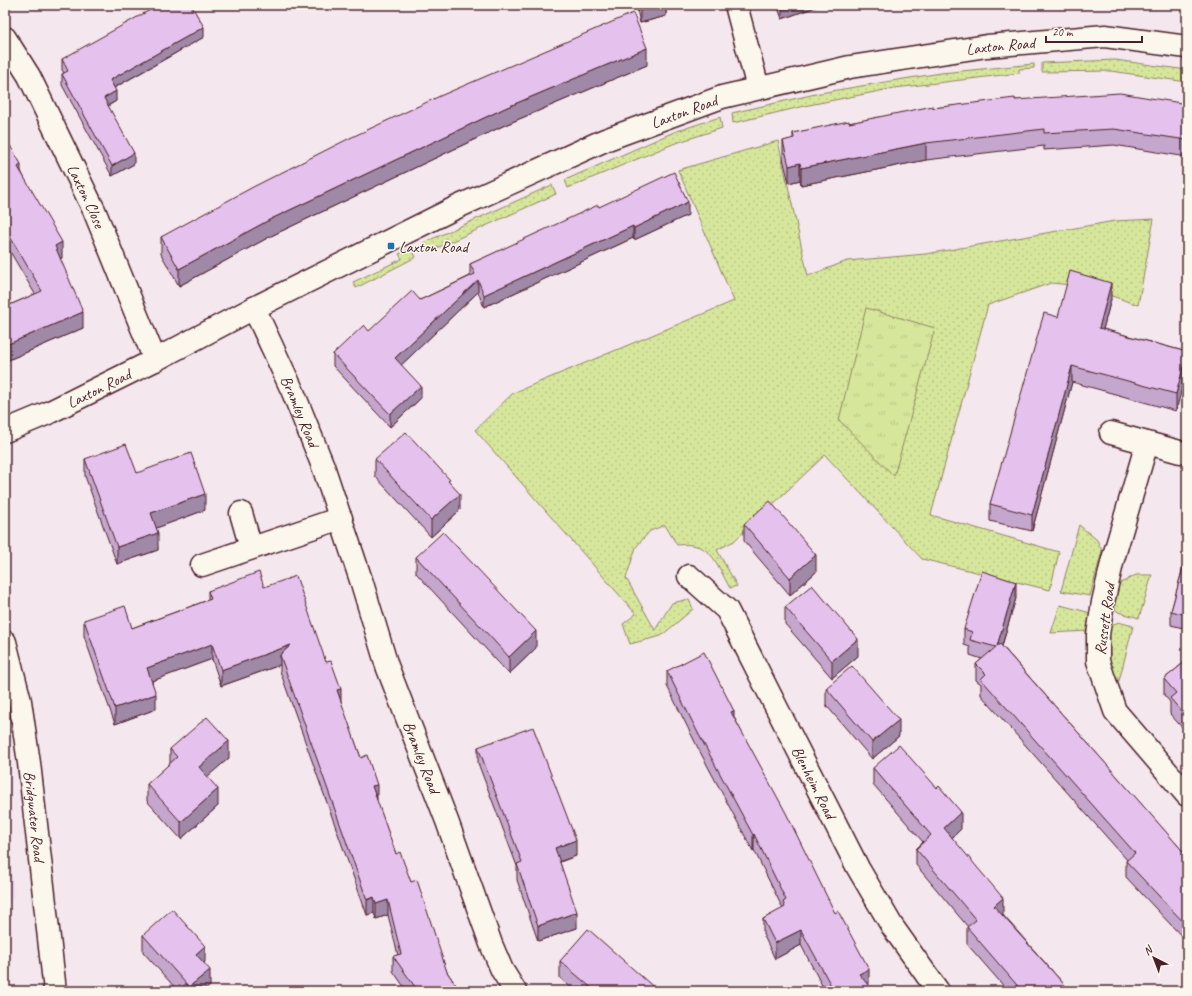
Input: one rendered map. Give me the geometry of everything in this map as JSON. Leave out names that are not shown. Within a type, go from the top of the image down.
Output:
[{"type":"street","points":[[736,5],[758,88]]},
{"type":"street","name":"Laxton Road","points":[[5,431],[48,412],[155,360],[254,308],[418,226],[605,140],[722,98],[758,88],[850,67],[926,54],[987,46],[1105,36],[1187,47]]},
{"type":"street","name":"Laxton Close","points":[[5,38],[29,76],[94,210],[155,360]]},
{"type":"street","name":"Bramley Road","points":[[254,308],[293,392],[341,518],[387,666],[448,821],[491,944],[502,970],[515,991]]},
{"type":"street","points":[[1112,433],[1180,452]]},
{"type":"street","name":"Russett Road","points":[[1147,442],[1113,559],[1103,602],[1098,635],[1098,661],[1115,711],[1187,795]]},
{"type":"street","points":[[240,513],[251,548]]},
{"type":"street","points":[[202,565],[341,518]]},
{"type":"street","name":"Blenheim Road","points":[[689,576],[727,610],[858,868],[892,926],[938,991]]},
{"type":"street","name":"Bridgwater Road","points":[[5,642],[20,701],[29,763],[55,991]]},
{"type":"shaded area","points":[[5,803],[14,896],[5,906]]},
{"type":"green space","points":[[1115,60],[1187,70],[1187,82],[1111,71],[1042,72],[1042,63]]},
{"type":"green space","points":[[1034,64],[1034,68],[1019,69],[1019,73],[895,88],[809,105],[733,123],[732,113],[820,93],[941,73]]},
{"type":"green space","points":[[720,117],[722,128],[673,144],[568,188],[565,180],[674,132]]},
{"type":"green space","points":[[778,141],[808,276],[847,261],[926,254],[1115,221],[1154,219],[1138,305],[1083,286],[1051,283],[988,305],[931,515],[1059,552],[1050,590],[922,559],[825,455],[734,541],[717,550],[737,586],[730,588],[716,562],[705,550],[698,546],[677,545],[665,525],[650,531],[636,547],[626,578],[655,630],[672,603],[689,599],[693,609],[661,636],[630,644],[623,624],[636,614],[475,430],[513,393],[734,301],[678,170]]},
{"type":"green space","points":[[552,185],[556,194],[428,252],[423,243]]},
{"type":"green space","points":[[411,248],[416,257],[356,288],[353,282],[402,259],[399,254]]},
{"type":"green space","points":[[866,308],[935,328],[894,476],[839,420]]},
{"type":"green space","points":[[1079,525],[1097,540],[1102,551],[1090,596],[1061,591]]},
{"type":"green space","points":[[1136,575],[1152,575],[1139,618],[1118,612],[1113,606],[1117,585]]},
{"type":"green space","points":[[1060,605],[1091,613],[1087,631],[1051,633]]},
{"type":"green space","points":[[1118,622],[1133,626],[1119,681],[1114,679],[1109,660],[1108,628]]},
{"type":"building","points":[[159,5],[191,5],[204,27],[110,80],[116,91],[104,98],[134,153],[112,166],[62,74],[68,71],[62,59]]},
{"type":"building","points":[[639,5],[659,5],[640,10]]},
{"type":"building","points":[[633,13],[647,48],[505,108],[271,219],[179,269],[161,237],[253,187],[350,138],[440,96]]},
{"type":"building","points":[[1120,93],[1187,104],[1187,140],[1114,129],[1044,133],[1044,129],[926,143],[801,168],[800,163],[789,166],[783,141],[794,138],[793,133],[933,106],[933,108],[1015,98],[1015,100]]},
{"type":"building","points":[[5,137],[21,164],[18,167],[62,242],[55,246],[83,312],[6,345],[5,307],[42,291],[5,228]]},
{"type":"building","points":[[674,172],[688,202],[634,228],[633,226],[484,295],[478,280],[395,358],[421,386],[390,414],[333,354],[364,325],[369,331],[412,291],[420,300],[475,274],[470,264]]},
{"type":"building","points":[[1070,271],[1111,283],[1099,328],[1187,353],[1176,394],[1072,366],[1032,515],[990,504],[1044,313],[1058,317]]},
{"type":"building","points":[[406,432],[450,480],[448,481],[460,494],[431,520],[375,459]]},
{"type":"building","points":[[126,444],[137,473],[191,453],[205,494],[151,513],[158,533],[117,547],[85,459]]},
{"type":"building","points":[[770,501],[816,555],[790,578],[744,524]]},
{"type":"building","points":[[443,532],[536,631],[509,657],[416,557]]},
{"type":"building","points":[[1187,553],[1187,615],[1171,611]]},
{"type":"building","points":[[982,571],[1016,582],[997,646],[1000,644],[1187,856],[1187,926],[1126,861],[1135,853],[981,679],[986,674],[976,664],[996,647],[970,640],[972,632],[964,629]]},
{"type":"building","points":[[259,572],[264,587],[296,576],[326,662],[331,661],[341,689],[337,690],[361,758],[367,755],[377,785],[372,786],[396,854],[400,852],[411,882],[417,880],[447,972],[460,991],[418,991],[393,956],[401,954],[388,900],[376,904],[374,897],[367,900],[280,655],[291,645],[221,670],[212,644],[147,668],[156,694],[115,708],[84,620],[125,606],[132,628],[211,599],[208,591]]},
{"type":"building","points":[[812,585],[858,639],[832,661],[785,607]]},
{"type":"building","points":[[704,652],[734,711],[731,712],[786,813],[835,913],[838,911],[869,969],[859,974],[873,991],[834,991],[801,930],[775,943],[763,919],[785,907],[783,902],[786,900],[754,834],[753,835],[698,733],[667,671]]},
{"type":"building","points":[[1187,660],[1187,718],[1170,698],[1176,693],[1164,679]]},
{"type":"building","points":[[852,666],[899,720],[872,742],[826,688]]},
{"type":"building","points":[[207,717],[229,741],[199,767],[218,789],[181,822],[147,784],[177,757],[170,749]]},
{"type":"building","points":[[533,727],[576,840],[555,848],[577,912],[538,926],[517,864],[522,862],[478,747]]},
{"type":"building","points":[[899,745],[937,788],[939,786],[961,812],[944,828],[1003,898],[994,906],[1070,991],[1022,991],[967,927],[976,920],[916,849],[931,835],[873,768]]},
{"type":"building","points":[[172,909],[205,946],[196,954],[210,970],[189,987],[143,935]]},
{"type":"building","points":[[588,929],[658,991],[595,991],[560,961]]},
{"type":"building","points":[[186,984],[193,991],[178,991]]},
{"type":"place","name":"Laxton Road","points":[[391,246]]}]
